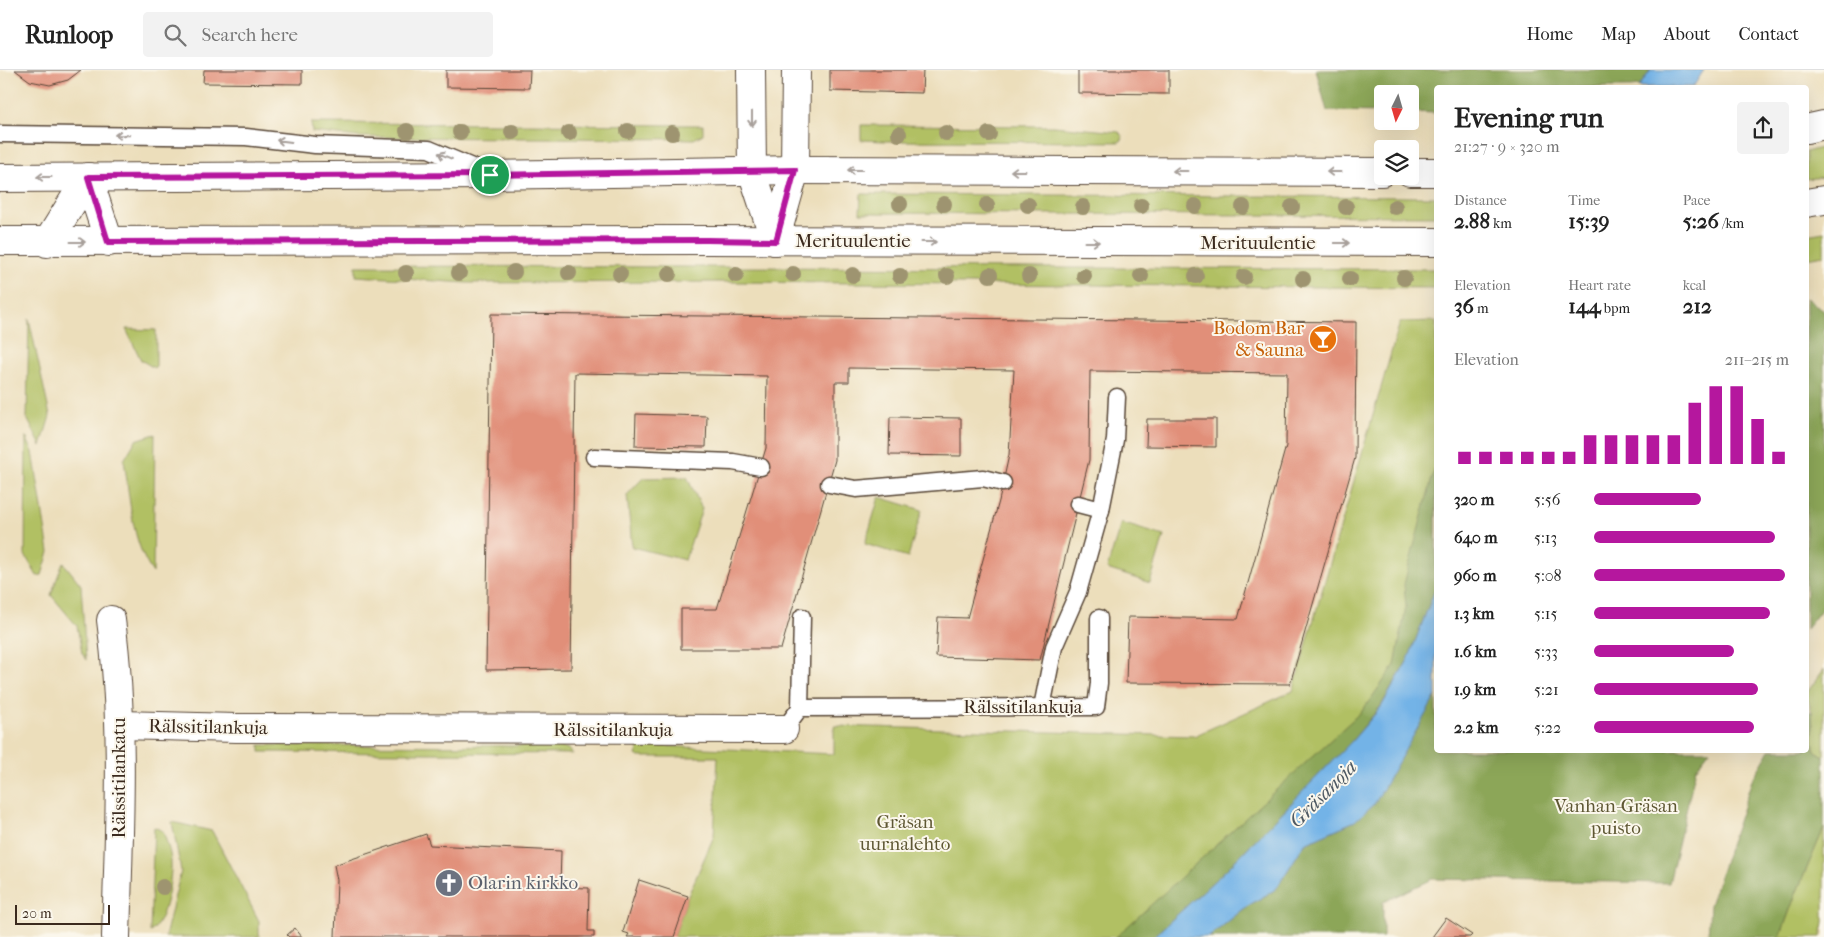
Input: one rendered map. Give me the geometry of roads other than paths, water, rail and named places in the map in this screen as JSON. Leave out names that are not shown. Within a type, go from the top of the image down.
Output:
[{"type":"main road","points":[[751,70],[752,171],[776,241]]},
{"type":"main road","points":[[776,241],[795,170],[796,70]]},
{"type":"main road","points":[[1809,128],[1824,125]]},
{"type":"main road","points":[[0,178],[490,175],[795,170],[1374,172]]},
{"type":"main road","points":[[1419,172],[1434,172]]},
{"type":"main road","points":[[88,177],[108,242]]},
{"type":"main road","points":[[47,243],[88,177]]},
{"type":"main road","points":[[1809,202],[1824,200]]},
{"type":"main road","name":"Merituulentie","points":[[0,242],[707,240],[1434,242]]},
{"type":"main road","name":"Rälssitilankatu","points":[[111,620],[118,674],[120,724],[116,937]]},
{"type":"main road","name":"Rälssitilankuja","points":[[120,724],[245,728],[792,719]]},
{"type":"lane","points":[[0,134],[246,137],[315,145],[429,149],[490,175]]},
{"type":"lane","points":[[1042,707],[1054,647],[1078,592],[1101,510],[1115,440],[1117,397]]},
{"type":"lane","points":[[594,457],[733,462],[761,467]]},
{"type":"lane","points":[[829,484],[856,489],[983,478],[1003,483]]},
{"type":"lane","points":[[1078,504],[1101,510]]},
{"type":"lane","points":[[792,719],[802,617]]},
{"type":"lane","name":"Rälssitilankuja","points":[[792,719],[1042,707],[1096,707],[1099,683],[1099,618]]},
{"type":"water","points":[[1651,70],[1704,70],[1694,85],[1640,85]]},
{"type":"water","name":"Gräsanoja","points":[[1434,592],[1434,700],[1375,803],[1355,821],[1305,843],[1276,889],[1246,907],[1209,937],[1153,937],[1227,869],[1351,742],[1381,707],[1408,660]]},
{"type":"place","name":"Bodom Bar & Sauna","points":[[1323,339]]},
{"type":"place","name":"Olarin kirkko","points":[[449,883]]},
{"type":"park label","name":"Vanhan-Gräsan puisto","points":[[1616,817]]},
{"type":"park label","name":"Gräsan uurnalehto","points":[[905,833]]}]
